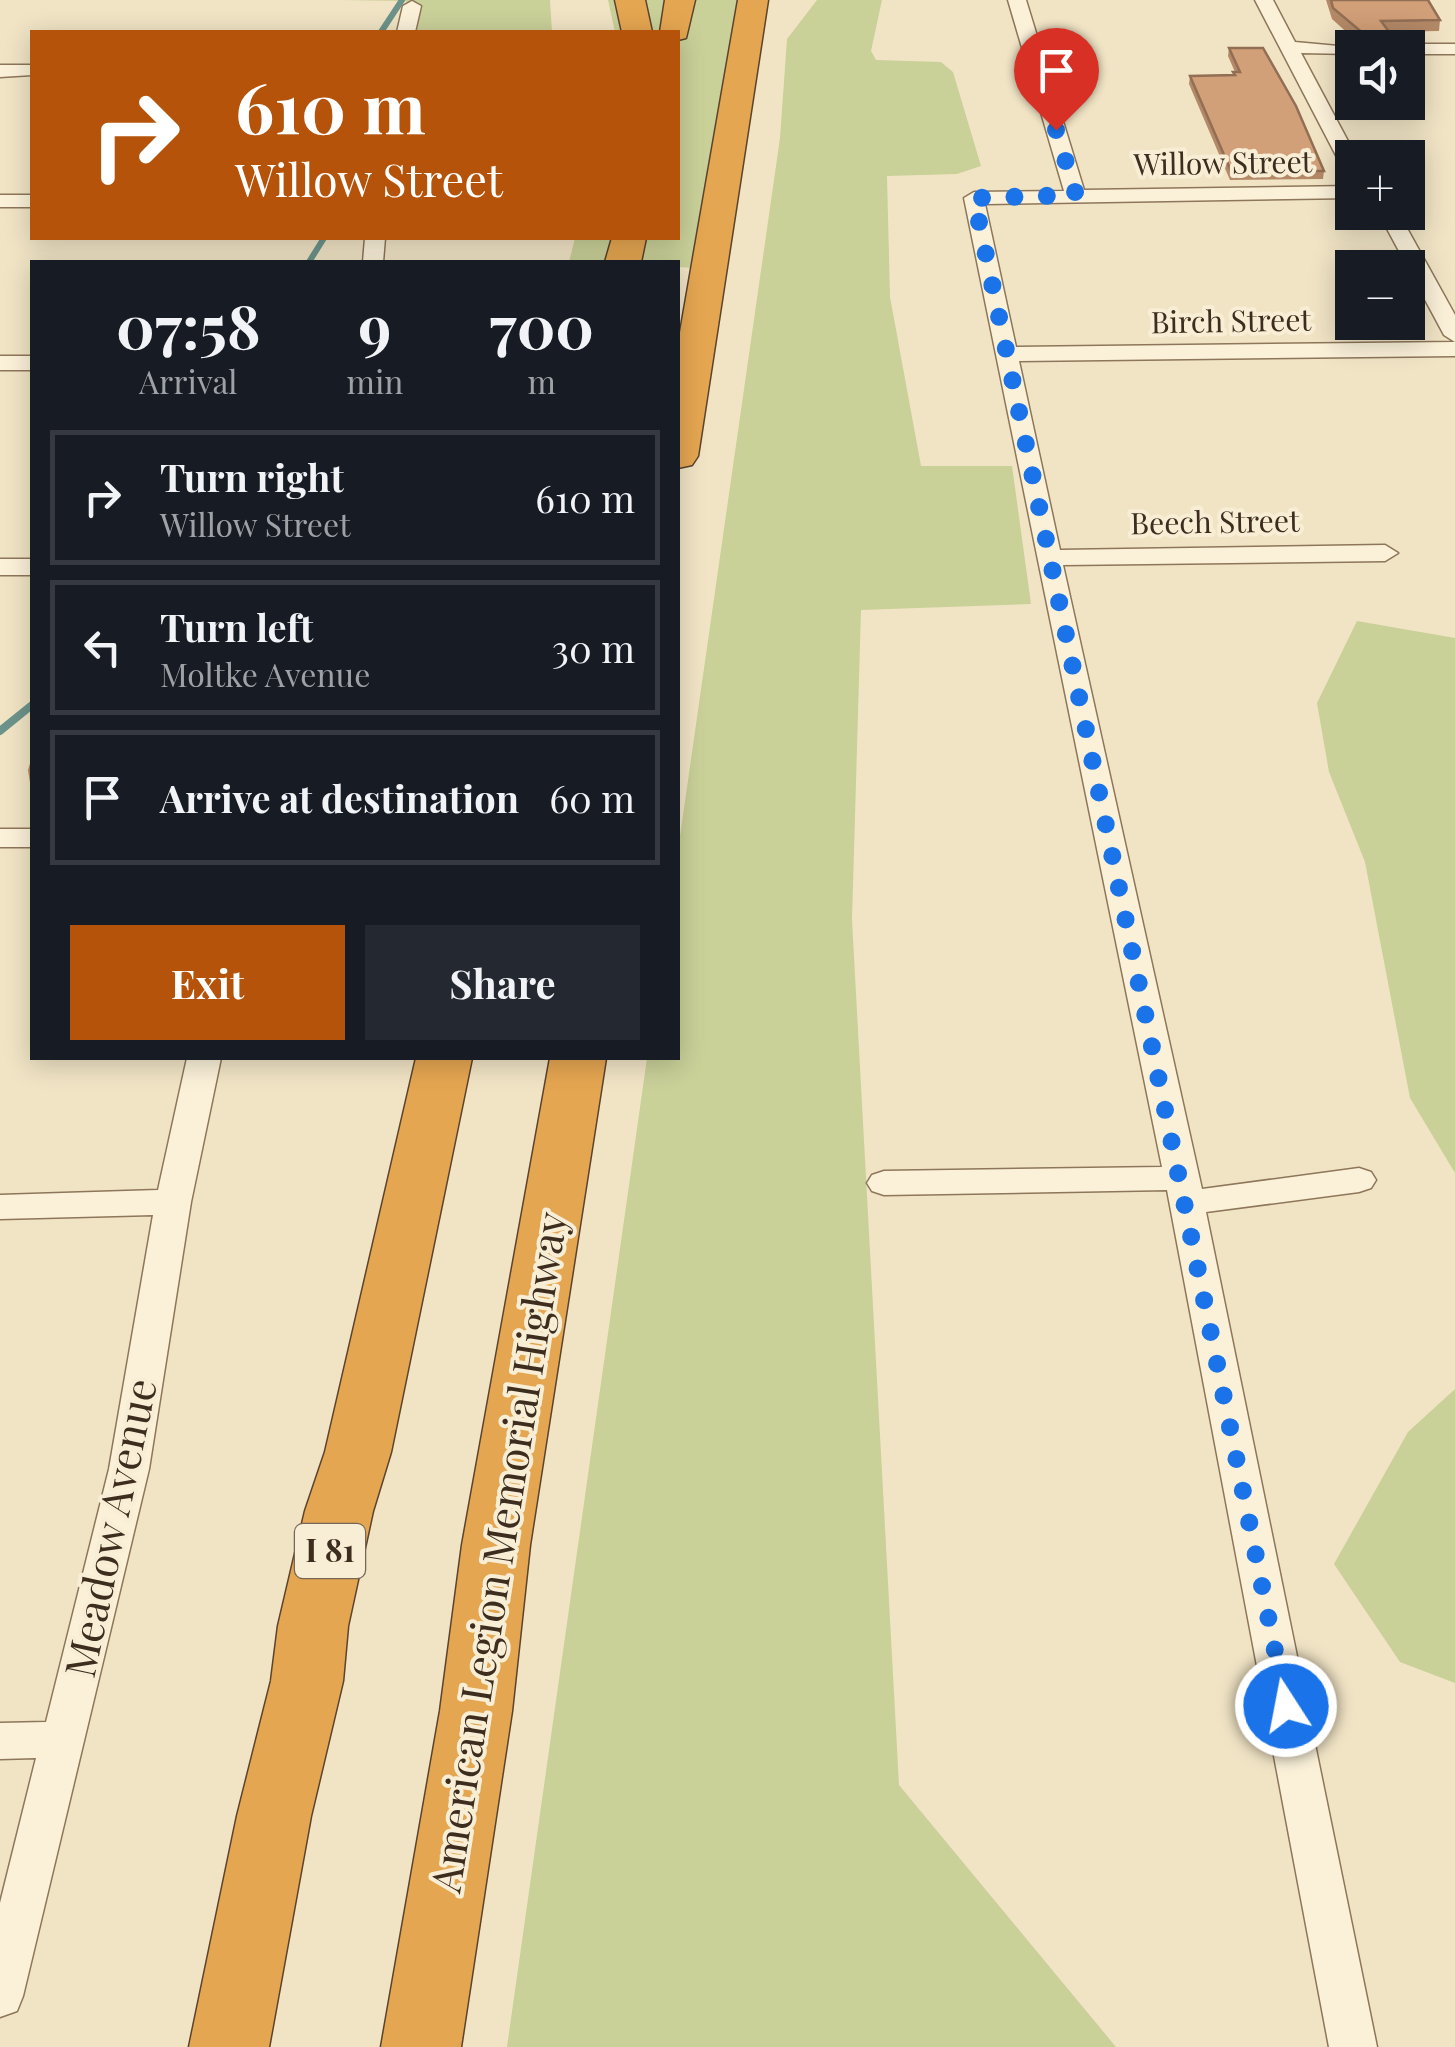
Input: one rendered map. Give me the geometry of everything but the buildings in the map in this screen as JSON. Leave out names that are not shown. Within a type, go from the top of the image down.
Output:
[{"type":"highway","points":[[630,0],[636,30]]},
{"type":"highway","points":[[675,30],[680,0]]},
{"type":"highway","points":[[680,444],[753,0]]},
{"type":"highway","points":[[740,74],[784,8]]},
{"type":"highway","name":"I 81","points":[[229,2047],[274,1816],[306,1682],[313,1626],[339,1511],[358,1452],[444,1060]]},
{"type":"highway","name":"American Legion Memorial Highway","points":[[421,2047],[476,1711],[496,1545],[578,1060]]},
{"type":"street","points":[[1017,0],[1076,195]]},
{"type":"street","points":[[1264,0],[1338,140]]},
{"type":"street","points":[[406,30],[412,6]]},
{"type":"street","points":[[1288,47],[1335,48]]},
{"type":"street","points":[[1425,49],[1455,49]]},
{"type":"street","points":[[0,70],[30,70]]},
{"type":"street","name":"Willow Street","points":[[1007,354],[974,198],[1335,192]]},
{"type":"street","points":[[0,202],[30,201]]},
{"type":"street","points":[[1398,230],[1455,335]]},
{"type":"street","name":"Birch Street","points":[[1007,354],[1455,349]]},
{"type":"street","points":[[1007,354],[1047,558],[1184,1190],[1353,2047]]},
{"type":"street","points":[[0,363],[30,362]]},
{"type":"street","name":"Beech Street","points":[[1047,558],[1385,552]]},
{"type":"street","points":[[0,568],[30,567]]},
{"type":"street","points":[[0,838],[30,838]]},
{"type":"street","name":"Meadow Avenue","points":[[0,1996],[66,1740],[128,1469],[173,1202],[204,1060]]},
{"type":"street","points":[[884,1183],[1184,1190],[1360,1180]]},
{"type":"street","points":[[0,1208],[173,1202]]},
{"type":"street","points":[[0,1742],[66,1740]]},
{"type":"green space","points":[[339,0],[550,0],[552,30],[401,30],[406,1]]},
{"type":"green space","points":[[608,0],[738,0],[694,268],[680,267],[680,260],[570,260],[574,240],[680,240],[680,30],[615,30]]},
{"type":"green space","points":[[817,0],[882,0],[871,51],[876,60],[941,62],[953,72],[981,166],[957,174],[887,176],[890,297],[921,466],[1012,466],[1031,604],[861,610],[852,920],[899,1785],[1116,2047],[507,2047],[647,1060],[680,1060],[680,836],[780,138],[787,39]]},
{"type":"green space","points":[[1357,621],[1455,638],[1455,1173],[1410,1098],[1365,862],[1329,772],[1317,703]]},
{"type":"green space","points":[[1455,1389],[1455,1683],[1400,1662],[1334,1564],[1408,1432]]},
{"type":"waterway","points":[[382,30],[402,0]]},
{"type":"waterway","points":[[310,260],[323,240]]},
{"type":"waterway","points":[[0,731],[30,707]]},
{"type":"route","points":[[1056,130],[1076,195],[974,198],[1113,870],[1182,1178],[1286,1706]]}]
